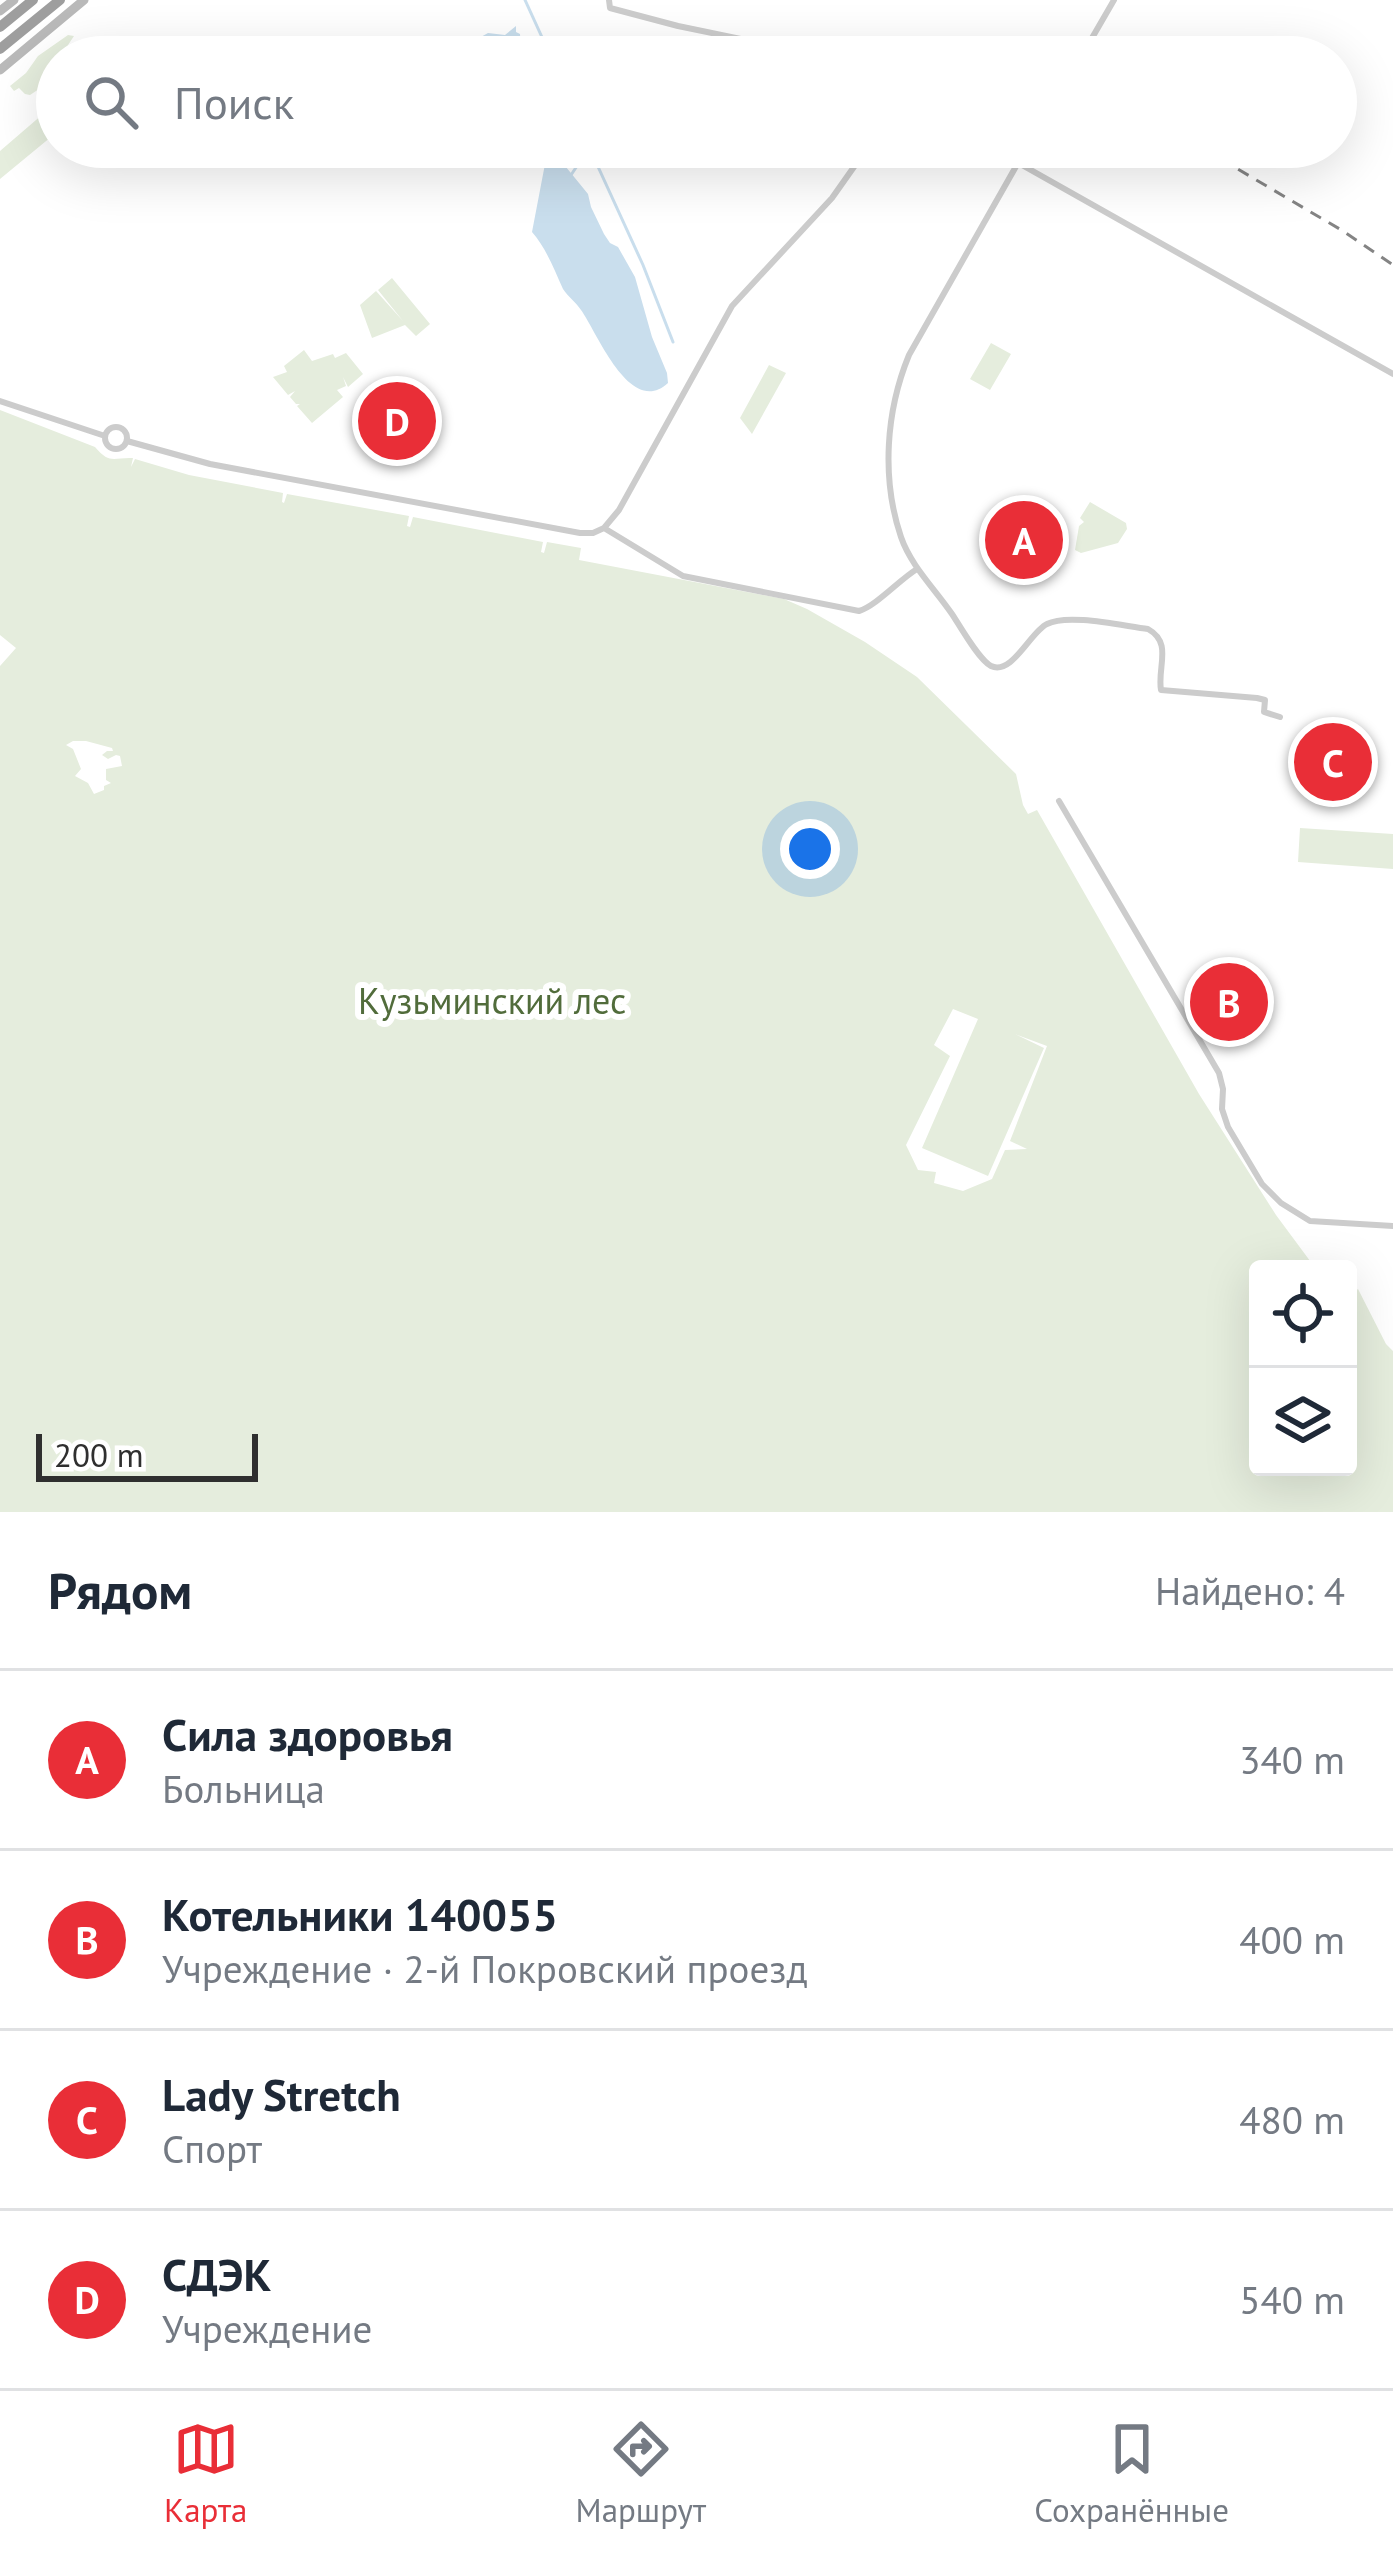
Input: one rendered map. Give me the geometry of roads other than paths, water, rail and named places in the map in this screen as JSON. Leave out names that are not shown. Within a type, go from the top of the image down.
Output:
[{"type":"highway","points":[[0,27],[33,0]]},
{"type":"highway","points":[[0,49],[60,0]]},
{"type":"main road","points":[[0,11],[14,0]]},
{"type":"main road","points":[[41,36],[84,0]]},
{"type":"main road","points":[[0,70],[36,40]]},
{"type":"street","points":[[610,0],[610,8],[726,36]]},
{"type":"street","points":[[1093,36],[1114,0]]},
{"type":"street","points":[[127,441],[210,464],[593,533],[620,510],[737,298],[832,198],[853,168]]},
{"type":"street","points":[[1015,168],[909,355],[895,393],[889,426],[893,503],[901,538],[917,569],[988,664],[998,668],[1012,661],[1037,630],[1051,621],[1148,629],[1163,646],[1161,690],[1265,700],[1264,712],[1280,717]]},
{"type":"street","points":[[1029,168],[1393,374]]},
{"type":"street","points":[[0,400],[105,436]]},
{"type":"street","points":[[120,427],[127,441],[122,448],[112,449],[105,436],[109,429],[120,427]]},
{"type":"street","points":[[604,528],[682,576],[859,611],[917,569]]},
{"type":"street","points":[[1059,801],[1219,1073],[1226,1122],[1262,1184],[1288,1209],[1310,1221],[1393,1226]]},
{"type":"water","points":[[516,26],[520,36],[483,36],[488,33],[505,35]]},
{"type":"water","points":[[544,168],[567,168],[588,194],[604,234],[618,247],[635,277],[668,383],[654,391],[641,389],[616,368],[532,232]]},
{"type":"waterway","points":[[525,0],[541,36]]},
{"type":"waterway","points":[[571,175],[576,168]]},
{"type":"waterway","points":[[599,168],[673,342]]},
{"type":"railway","points":[[1236,168],[1393,265]]},
{"type":"place","name":"СДЭК","points":[[397,421]]},
{"type":"place","name":"Сила здоровья","points":[[1024,540]]},
{"type":"place","name":"Lady Stretch","points":[[1333,762]]},
{"type":"place","name":"Котельники 140055","points":[[1229,1002]]},
{"type":"park label","name":"Кузьминский лес","points":[[492,1001]]}]
